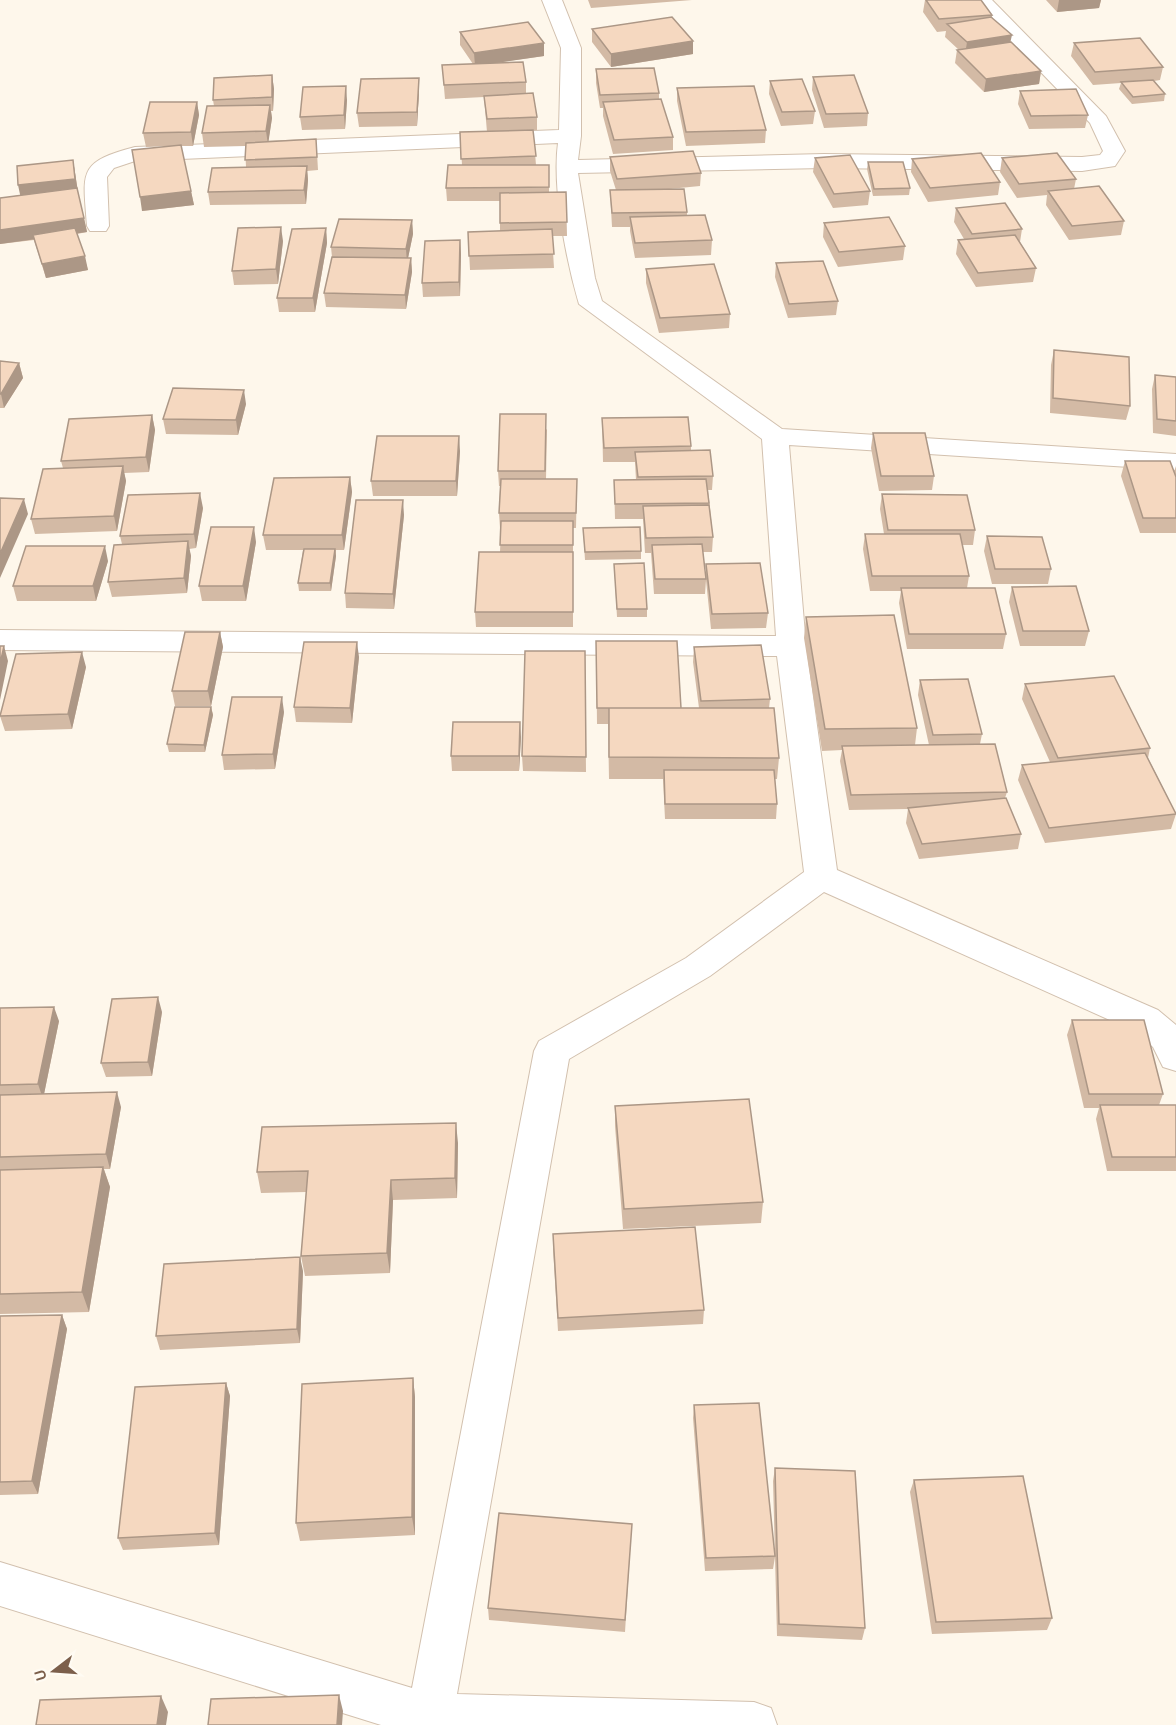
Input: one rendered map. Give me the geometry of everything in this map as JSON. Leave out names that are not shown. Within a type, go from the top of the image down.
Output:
[{"type":"street","points":[[552,0],[571,48],[570,136],[566,166],[583,278],[591,304],[775,436],[1176,462]]},
{"type":"street","points":[[566,166],[705,161],[909,159],[1082,164],[1107,160],[1114,151],[1099,120],[981,0]]},
{"type":"street","points":[[98,226],[96,173],[101,165],[135,154],[570,136]]},
{"type":"street","points":[[775,436],[791,646],[821,878]]},
{"type":"street","points":[[0,640],[791,646]]},
{"type":"street","points":[[821,878],[1145,1020],[1166,1037],[1176,1057]]},
{"type":"street","points":[[429,1721],[552,1051],[698,966],[821,878]]},
{"type":"street","points":[[0,1584],[429,1721],[754,1725]]},
{"type":"building","points":[[926,0],[981,0],[992,15],[939,19]]},
{"type":"building","points":[[672,17],[693,41],[611,54],[592,29]]},
{"type":"building","points":[[991,17],[1012,35],[967,42],[947,24]]},
{"type":"building","points":[[528,22],[544,43],[474,53],[460,32]]},
{"type":"building","points":[[1140,38],[1163,67],[1095,72],[1074,43]]},
{"type":"building","points":[[1011,42],[1041,71],[986,79],[957,50]]},
{"type":"building","points":[[523,62],[526,82],[444,85],[442,65]]},
{"type":"building","points":[[654,68],[659,93],[600,95],[596,69]]},
{"type":"building","points":[[272,75],[272,97],[213,100],[214,78]]},
{"type":"building","points":[[854,75],[868,113],[826,114],[813,77]]},
{"type":"building","points":[[419,78],[417,112],[357,113],[361,79]]},
{"type":"building","points":[[802,79],[815,111],[782,112],[770,81]]},
{"type":"building","points":[[1153,80],[1165,94],[1133,97],[1121,82]]},
{"type":"building","points":[[346,86],[344,115],[300,117],[303,87]]},
{"type":"building","points":[[754,86],[766,130],[686,132],[677,88]]},
{"type":"building","points":[[1076,89],[1088,115],[1031,116],[1020,91]]},
{"type":"building","points":[[533,93],[537,117],[487,119],[484,96]]},
{"type":"building","points":[[661,99],[673,137],[614,140],[603,102]]},
{"type":"building","points":[[150,102],[197,102],[191,132],[143,133]]},
{"type":"building","points":[[270,105],[266,131],[202,133],[207,106]]},
{"type":"building","points":[[533,130],[536,156],[461,159],[460,132]]},
{"type":"building","points":[[316,139],[317,157],[245,160],[246,143]]},
{"type":"building","points":[[181,145],[191,191],[140,197],[132,150]]},
{"type":"building","points":[[693,151],[701,173],[617,179],[610,157]]},
{"type":"building","points":[[981,153],[1000,182],[930,188],[912,159]]},
{"type":"building","points":[[1057,153],[1076,179],[1019,184],[1002,158]]},
{"type":"building","points":[[850,155],[870,191],[834,194],[815,158]]},
{"type":"building","points":[[73,160],[75,179],[18,185],[17,166]]},
{"type":"building","points":[[868,162],[903,162],[910,188],[874,189]]},
{"type":"building","points":[[448,165],[549,165],[549,187],[446,188]]},
{"type":"building","points":[[307,166],[304,190],[208,192],[212,168]]},
{"type":"building","points":[[1099,186],[1124,221],[1072,226],[1048,191]]},
{"type":"building","points":[[77,188],[84,218],[0,230],[0,198]]},
{"type":"building","points":[[684,189],[687,212],[612,213],[610,190]]},
{"type":"building","points":[[566,192],[567,222],[500,223],[500,193]]},
{"type":"building","points":[[1005,203],[1022,229],[972,234],[956,208]]},
{"type":"building","points":[[705,215],[712,240],[635,243],[630,217]]},
{"type":"building","points":[[889,217],[905,246],[839,252],[824,223]]},
{"type":"building","points":[[339,219],[412,220],[406,249],[331,247]]},
{"type":"building","points":[[281,227],[276,269],[232,271],[238,228]]},
{"type":"building","points":[[75,228],[85,256],[42,264],[33,235]]},
{"type":"building","points":[[326,228],[313,298],[277,298],[292,229]]},
{"type":"building","points":[[552,229],[554,254],[469,256],[468,232]]},
{"type":"building","points":[[1015,235],[1036,268],[978,273],[958,240]]},
{"type":"building","points":[[460,240],[459,282],[422,283],[425,241]]},
{"type":"building","points":[[332,257],[411,258],[405,295],[324,293]]},
{"type":"building","points":[[823,261],[838,301],[789,304],[776,263]]},
{"type":"building","points":[[714,264],[730,314],[660,318],[646,269]]},
{"type":"building","points":[[1054,350],[1129,357],[1130,406],[1053,398]]},
{"type":"building","points":[[0,361],[19,363],[1,394],[0,394]]},
{"type":"building","points":[[1155,375],[1176,377],[1176,421],[1157,419]]},
{"type":"building","points":[[173,388],[244,390],[236,420],[163,419]]},
{"type":"building","points":[[500,414],[546,414],[545,471],[498,471]]},
{"type":"building","points":[[152,415],[146,457],[61,461],[69,419]]},
{"type":"building","points":[[688,417],[691,446],[604,448],[602,418]]},
{"type":"building","points":[[873,433],[925,433],[934,476],[881,476]]},
{"type":"building","points":[[377,436],[459,436],[456,481],[371,481]]},
{"type":"building","points":[[710,450],[713,476],[638,477],[635,452]]},
{"type":"building","points":[[1125,461],[1170,461],[1176,477],[1176,518],[1143,518]]},
{"type":"building","points":[[123,466],[114,516],[31,519],[43,469]]},
{"type":"building","points":[[350,477],[342,535],[263,535],[274,478]]},
{"type":"building","points":[[501,479],[577,479],[576,513],[499,513]]},
{"type":"building","points":[[706,479],[709,503],[615,504],[614,480]]},
{"type":"building","points":[[200,493],[194,534],[120,536],[128,495]]},
{"type":"building","points":[[882,494],[967,495],[975,530],[888,530]]},
{"type":"building","points":[[0,498],[24,499],[0,554]]},
{"type":"building","points":[[356,500],[403,500],[393,594],[345,593]]},
{"type":"building","points":[[709,505],[713,537],[646,538],[643,506]]},
{"type":"building","points":[[501,521],[573,521],[573,545],[500,545]]},
{"type":"building","points":[[211,527],[254,527],[243,586],[199,586]]},
{"type":"building","points":[[640,527],[641,551],[585,552],[583,528]]},
{"type":"building","points":[[865,534],[960,534],[969,576],[872,576]]},
{"type":"building","points":[[987,536],[1042,537],[1051,569],[995,569]]},
{"type":"building","points":[[188,541],[184,578],[108,582],[114,545]]},
{"type":"building","points":[[702,544],[706,579],[655,579],[652,545]]},
{"type":"building","points":[[26,546],[105,546],[93,586],[13,586]]},
{"type":"building","points":[[304,549],[335,549],[330,583],[298,583]]},
{"type":"building","points":[[479,552],[573,552],[573,612],[475,612]]},
{"type":"building","points":[[644,563],[647,609],[617,609],[614,564]]},
{"type":"building","points":[[760,563],[768,613],[712,614],[706,564]]},
{"type":"building","points":[[1076,586],[1089,631],[1023,631],[1012,587]]},
{"type":"building","points":[[901,588],[995,588],[1006,634],[909,634]]},
{"type":"building","points":[[894,615],[917,728],[825,729],[806,617]]},
{"type":"building","points":[[185,632],[220,632],[208,691],[172,691]]},
{"type":"building","points":[[596,641],[677,641],[681,708],[597,708]]},
{"type":"building","points":[[304,642],[357,642],[350,708],[294,707]]},
{"type":"building","points":[[761,645],[770,699],[701,701],[694,647]]},
{"type":"building","points":[[0,646],[4,646],[0,664]]},
{"type":"building","points":[[525,651],[585,651],[586,757],[522,756]]},
{"type":"building","points":[[82,652],[68,714],[0,716],[16,654]]},
{"type":"building","points":[[1114,676],[1150,748],[1058,758],[1025,684]]},
{"type":"building","points":[[968,679],[982,734],[933,735],[920,680]]},
{"type":"building","points":[[232,697],[282,697],[273,754],[222,755]]},
{"type":"building","points":[[175,707],[211,707],[204,745],[167,744]]},
{"type":"building","points":[[609,708],[774,708],[779,758],[609,757]]},
{"type":"building","points":[[453,722],[520,722],[519,756],[451,756]]},
{"type":"building","points":[[995,744],[1007,792],[851,795],[842,746]]},
{"type":"building","points":[[1145,753],[1176,814],[1049,828],[1022,765]]},
{"type":"building","points":[[664,770],[774,770],[777,804],[665,804]]},
{"type":"building","points":[[1006,798],[1021,834],[922,844],[908,808]]},
{"type":"building","points":[[158,997],[148,1062],[101,1063],[112,999]]},
{"type":"building","points":[[54,1007],[38,1084],[0,1085],[0,1008]]},
{"type":"building","points":[[1072,1020],[1144,1020],[1163,1094],[1089,1094]]},
{"type":"building","points":[[117,1092],[106,1154],[0,1157],[0,1095]]},
{"type":"building","points":[[749,1099],[763,1202],[624,1209],[615,1106]]},
{"type":"building","points":[[1100,1105],[1176,1105],[1176,1157],[1112,1157]]},
{"type":"building","points":[[456,1123],[455,1178],[391,1180],[387,1253],[301,1256],[308,1171],[257,1172],[262,1127]]},
{"type":"building","points":[[103,1167],[82,1292],[0,1294],[0,1170]]},
{"type":"building","points":[[695,1227],[704,1310],[558,1318],[553,1234]]},
{"type":"building","points":[[300,1257],[297,1329],[156,1336],[164,1264]]},
{"type":"building","points":[[62,1315],[32,1481],[0,1482],[0,1316]]},
{"type":"building","points":[[413,1378],[412,1517],[296,1523],[302,1384]]},
{"type":"building","points":[[226,1383],[215,1533],[118,1538],[135,1387]]},
{"type":"building","points":[[759,1403],[775,1556],[706,1558],[694,1405]]},
{"type":"building","points":[[775,1468],[855,1471],[865,1628],[779,1624]]},
{"type":"building","points":[[1023,1476],[1052,1618],[936,1622],[914,1480]]},
{"type":"building","points":[[499,1513],[632,1524],[625,1620],[488,1608]]},
{"type":"building","points":[[339,1695],[337,1725],[208,1725],[211,1699]]},
{"type":"building","points":[[161,1696],[157,1725],[36,1725],[40,1700]]}]
